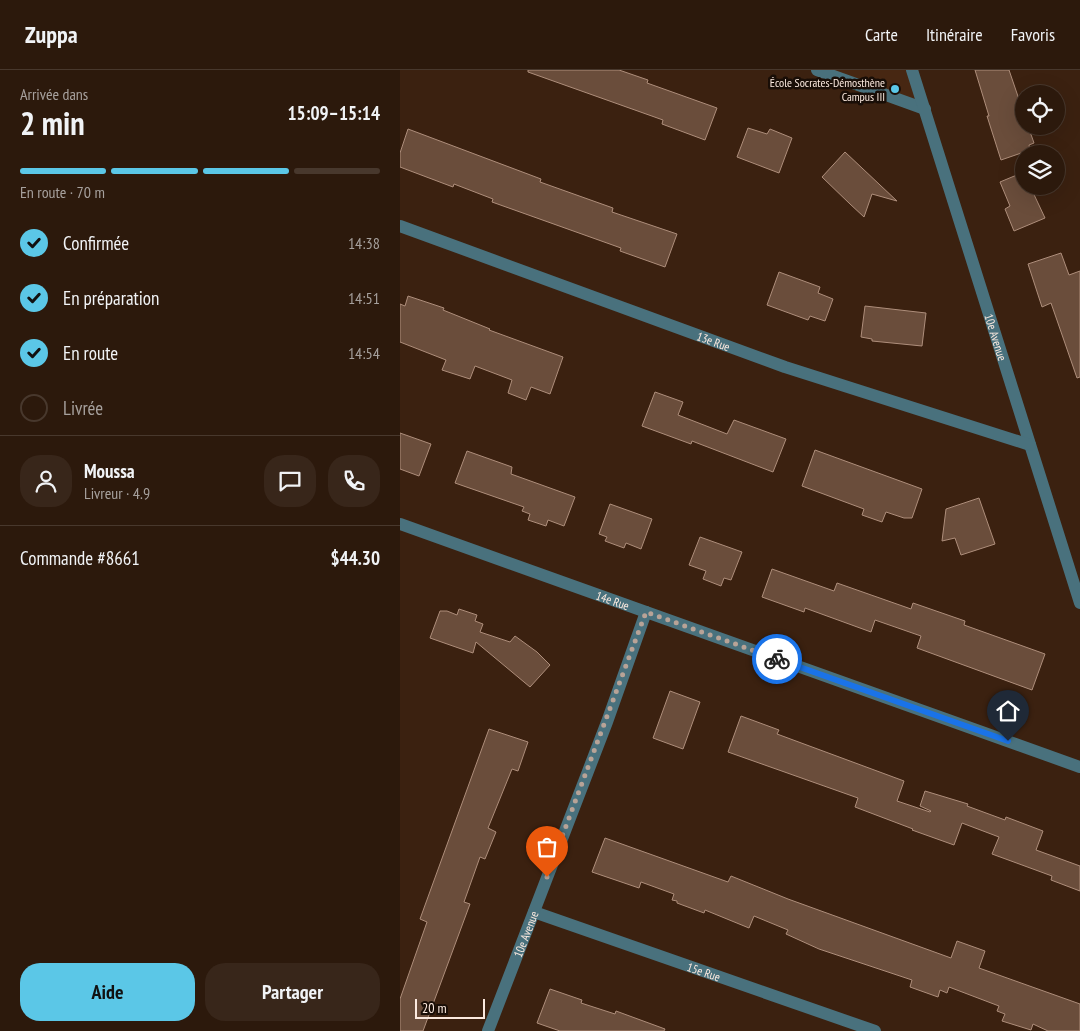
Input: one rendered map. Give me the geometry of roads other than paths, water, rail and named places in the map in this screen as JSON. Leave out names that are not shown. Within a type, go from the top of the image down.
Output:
[{"type":"street","points":[[817,70],[925,109]]},
{"type":"street","name":"10e Avenue","points":[[912,70],[1080,603]]},
{"type":"street","name":"13e Rue","points":[[400,226],[785,367],[1030,445]]},
{"type":"street","name":"14e Rue","points":[[400,524],[1080,767]]},
{"type":"street","name":"10e Avenue","points":[[488,1031],[646,612]]},
{"type":"street","name":"15e Rue","points":[[534,912],[875,1031]]},
{"type":"place","name":"École Socrates-Démosthène Campus III","points":[[895,89]]}]
